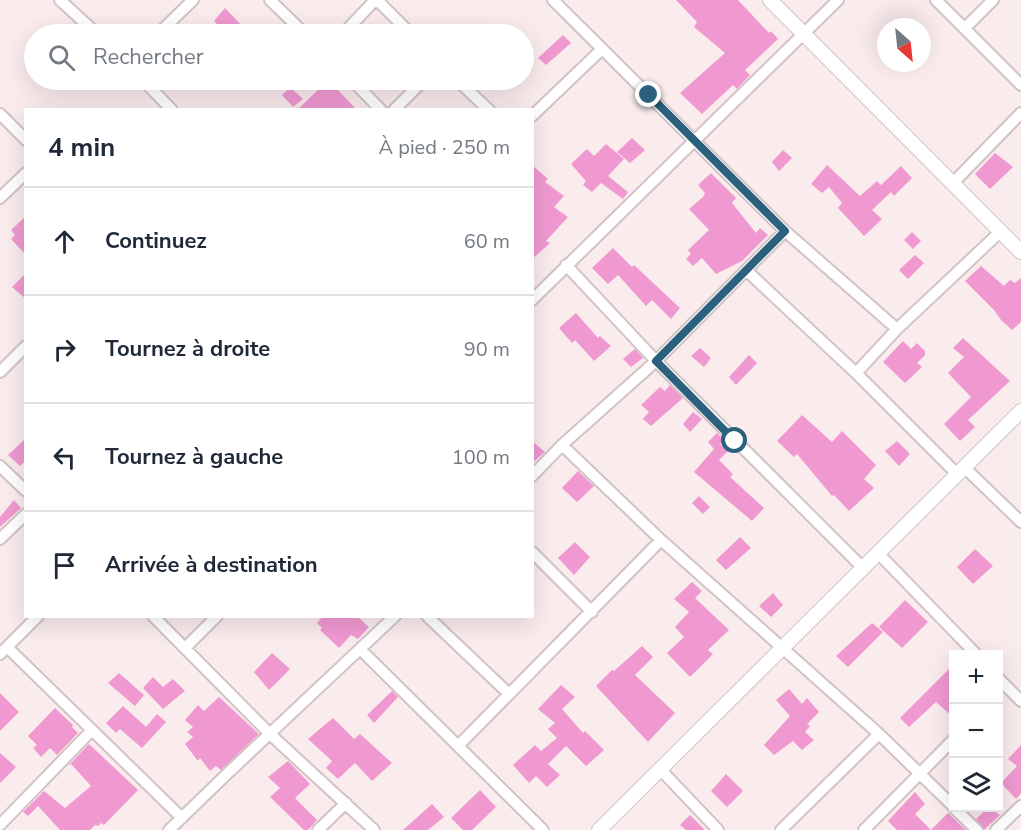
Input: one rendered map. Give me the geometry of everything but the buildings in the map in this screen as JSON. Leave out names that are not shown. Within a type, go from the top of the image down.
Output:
[{"type":"street","points":[[60,0],[86,24]]},
{"type":"street","points":[[168,24],[193,0]]},
{"type":"street","points":[[270,0],[295,24]]},
{"type":"street","points":[[353,24],[376,0],[401,24]]},
{"type":"street","points":[[553,0],[785,231],[897,329]]},
{"type":"street","points":[[770,0],[1021,252]]},
{"type":"street","points":[[534,298],[838,0]]},
{"type":"street","points":[[936,0],[1021,85]]},
{"type":"street","points":[[965,28],[993,0]]},
{"type":"street","points":[[534,114],[602,49]]},
{"type":"street","points":[[153,90],[170,108]]},
{"type":"street","points":[[362,90],[379,108]]},
{"type":"street","points":[[396,108],[414,90]]},
{"type":"street","points":[[468,90],[487,108]]},
{"type":"street","points":[[953,183],[1021,113]]},
{"type":"street","points":[[0,114],[24,138]]},
{"type":"street","points":[[0,198],[24,175]]},
{"type":"street","points":[[534,474],[562,445],[656,361],[785,231]]},
{"type":"street","points":[[856,373],[897,329],[1000,232]]},
{"type":"street","points":[[566,265],[656,361],[863,568]]},
{"type":"street","points":[[747,271],[961,471],[1021,522]]},
{"type":"street","points":[[0,372],[24,348]]},
{"type":"street","points":[[599,830],[1021,411]]},
{"type":"street","points":[[562,445],[661,540],[879,734],[949,802]]},
{"type":"street","points":[[0,466],[24,489]]},
{"type":"street","points":[[0,539],[24,516]]},
{"type":"street","points":[[458,746],[661,540]]},
{"type":"street","points":[[878,553],[972,650]]},
{"type":"street","points":[[534,554],[592,612]]},
{"type":"street","points":[[36,618],[3,651],[92,730],[182,818]]},
{"type":"street","points":[[155,618],[270,734],[374,830]]},
{"type":"street","points":[[185,648],[215,618]]},
{"type":"street","points":[[169,830],[393,618]]},
{"type":"street","points":[[429,618],[509,694]]},
{"type":"street","points":[[361,650],[543,830]]},
{"type":"street","points":[[1003,687],[1021,701]]},
{"type":"street","points":[[0,825],[92,730]]},
{"type":"street","points":[[781,830],[879,734]]},
{"type":"street","points":[[864,830],[949,744]]},
{"type":"street","points":[[660,769],[718,830]]},
{"type":"street","points":[[318,830],[346,803]]},
{"type":"street","points":[[996,830],[1021,806]]},
{"type":"street","points":[[959,812],[977,830]]},
{"type":"route","points":[[649,95],[785,231],[656,361],[735,441]]}]
